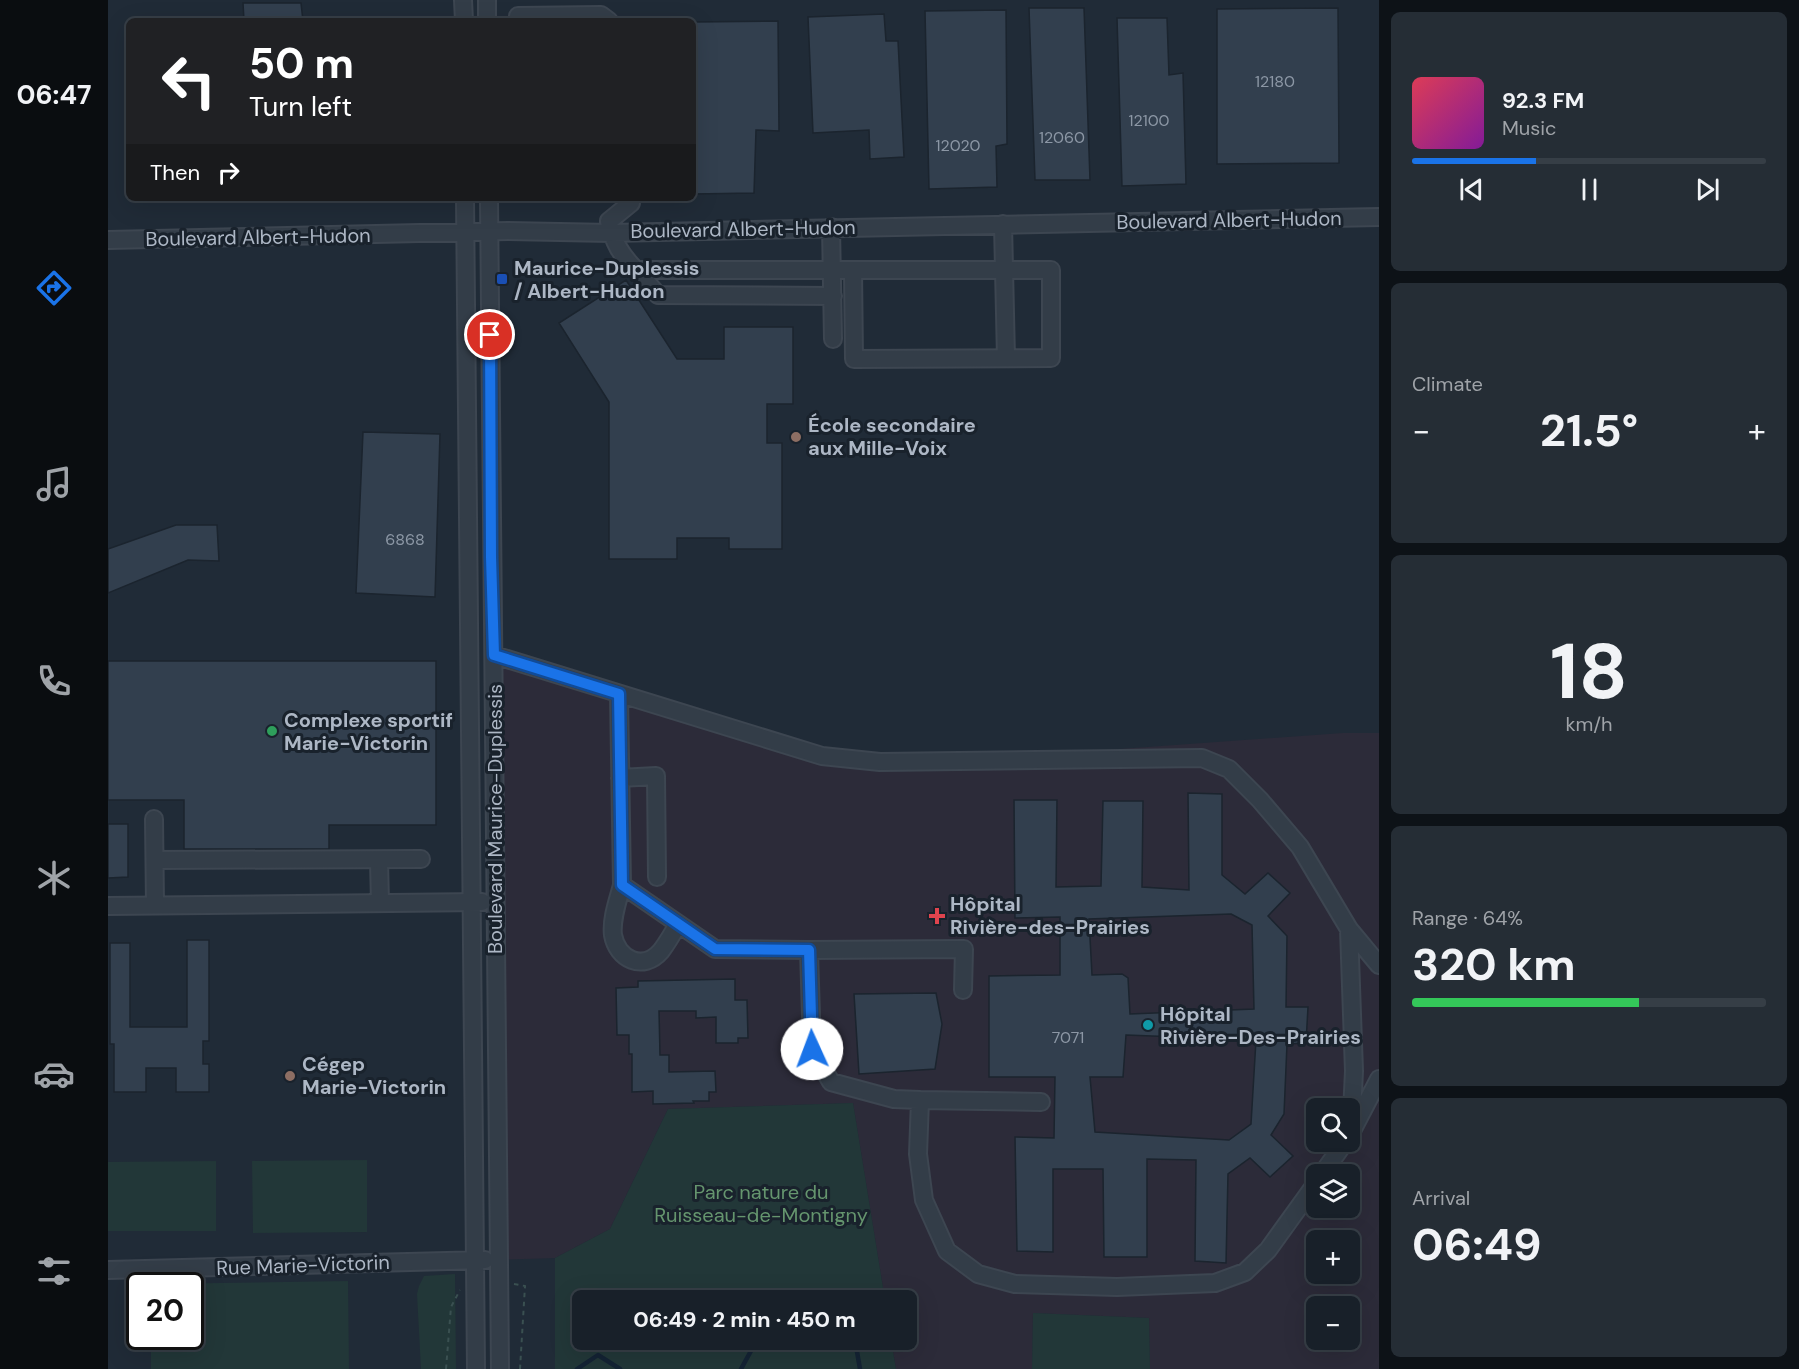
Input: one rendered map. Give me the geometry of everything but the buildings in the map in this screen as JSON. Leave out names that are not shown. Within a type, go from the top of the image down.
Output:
[{"type":"street","points":[[464,0],[464,18]]},
{"type":"street","points":[[487,0],[487,18]]},
{"type":"street","points":[[518,18],[518,15],[601,15],[605,18]]},
{"type":"street","name":"Boulevard Maurice-Duplessis","points":[[465,201],[476,1369]]},
{"type":"street","name":"Boulevard Maurice-Duplessis","points":[[489,201],[497,1260],[500,1369]]},
{"type":"street","points":[[631,201],[609,221],[611,233],[621,255],[658,295],[833,296]]},
{"type":"street","name":"Boulevard Albert-Hudon","points":[[108,240],[466,232],[611,233],[1379,217]]},
{"type":"street","points":[[1003,224],[1006,358]]},
{"type":"street","points":[[831,227],[833,339]]},
{"type":"street","points":[[636,270],[832,271],[853,270],[1051,270],[1051,358],[854,359],[853,270]]},
{"type":"street","points":[[469,557],[491,557]]},
{"type":"street","points":[[469,610],[492,611]]},
{"type":"street","points":[[494,655],[822,756],[880,762],[1202,758],[1229,769],[1260,800],[1300,847],[1349,929],[1379,965]]},
{"type":"street","points":[[470,674],[494,674]]},
{"type":"street","points":[[619,694],[622,885],[616,906],[613,933],[617,948],[625,957],[636,963],[648,960],[660,953],[678,924]]},
{"type":"street","points":[[620,778],[656,776],[657,878]]},
{"type":"street","points":[[154,819],[155,905]]},
{"type":"street","points":[[155,860],[421,860]]},
{"type":"street","points":[[379,860],[380,903]]},
{"type":"street","points":[[622,885],[715,949],[964,950],[963,990]]},
{"type":"street","points":[[108,906],[495,902]]},
{"type":"street","points":[[1349,929],[1354,1071],[1352,1098]]},
{"type":"street","points":[[809,950],[812,1049],[831,1082],[894,1099],[1041,1102]]},
{"type":"street","points":[[1360,1115],[1379,1079]]},
{"type":"street","points":[[920,1100],[918,1154],[924,1200],[947,1251],[978,1274],[1015,1284],[1117,1287],[1215,1282],[1245,1272],[1268,1250],[1306,1197]]},
{"type":"street","name":"Rue Marie-Victorin","points":[[108,1270],[497,1260]]},
{"type":"path","points":[[447,1369],[451,1307],[459,1291],[476,1281]]},
{"type":"path","points":[[499,1281],[525,1286],[520,1369]]},
{"type":"shaded area","name":"Hôpital Rivière-des-Prairies","points":[[494,655],[822,756],[968,760],[1343,733],[1379,733],[1379,1369],[1150,1369],[1149,1318],[1033,1313],[1032,1369],[896,1369],[893,1350],[917,1350],[917,1290],[883,1290],[853,1103],[668,1109],[610,1229],[555,1258],[497,1260]]},
{"type":"green space","name":"Parc nature du Ruisseau-de-Montigny","points":[[853,1103],[883,1290],[572,1290],[572,1350],[893,1350],[896,1369],[555,1369],[555,1258],[610,1229],[668,1109]]},
{"type":"green space","points":[[367,1160],[367,1232],[253,1233],[252,1161]]},
{"type":"green space","points":[[216,1161],[216,1231],[108,1231],[108,1162]]},
{"type":"green space","points":[[455,1274],[456,1369],[421,1369],[417,1294],[419,1286],[424,1276]]},
{"type":"green space","points":[[348,1281],[349,1369],[151,1369],[151,1350],[204,1350],[204,1283]]},
{"type":"green space","points":[[1033,1313],[1149,1318],[1150,1369],[1032,1369]]},
{"type":"waterway","points":[[741,1369],[751,1350]]},
{"type":"waterway","points":[[857,1350],[860,1369]]},
{"type":"waterway","points":[[577,1369],[598,1355],[620,1369]]},
{"type":"place","name":"Maurice-Duplessis / Albert-Hudon","points":[[502,279]]},
{"type":"place","name":"École secondaire aux Mille-Voix","points":[[796,437]]},
{"type":"place","name":"Complexe sportif Marie-Victorin","points":[[272,731]]},
{"type":"place","name":"Hôpital Rivière-des-Prairies","points":[[937,916]]},
{"type":"place","name":"Hôpital Rivière-Des-Prairies","points":[[1148,1025]]},
{"type":"place","name":"Cégep Marie-Victorin","points":[[290,1076]]},
{"type":"route","points":[[490,335],[494,655],[619,694],[622,885],[715,949],[809,950],[812,1049]]}]
